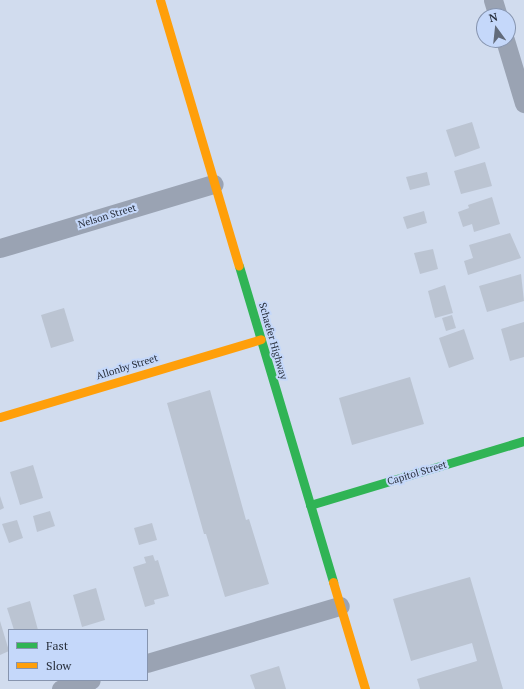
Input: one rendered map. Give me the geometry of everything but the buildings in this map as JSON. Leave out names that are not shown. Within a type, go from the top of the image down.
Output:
[{"type":"street","name":"Schaefer Highway","points":[[160,0],[365,689]]},
{"type":"street","points":[[507,48],[524,103]]},
{"type":"street","name":"Nelson Street","points":[[0,248],[214,184]]},
{"type":"street","name":"Allonby Street","points":[[0,417],[261,339]]},
{"type":"street","name":"Capitol Street","points":[[310,505],[524,441]]},
{"type":"street","points":[[148,663],[340,606]]},
{"type":"street","points":[[61,689],[88,681]]},
{"type":"traffic: fast","points":[[239,266],[333,582]]},
{"type":"traffic: fast","points":[[310,505],[524,441]]},
{"type":"traffic: slow","points":[[160,0],[239,266]]},
{"type":"traffic: slow","points":[[0,417],[261,339]]},
{"type":"traffic: slow","points":[[333,582],[365,689]]}]
